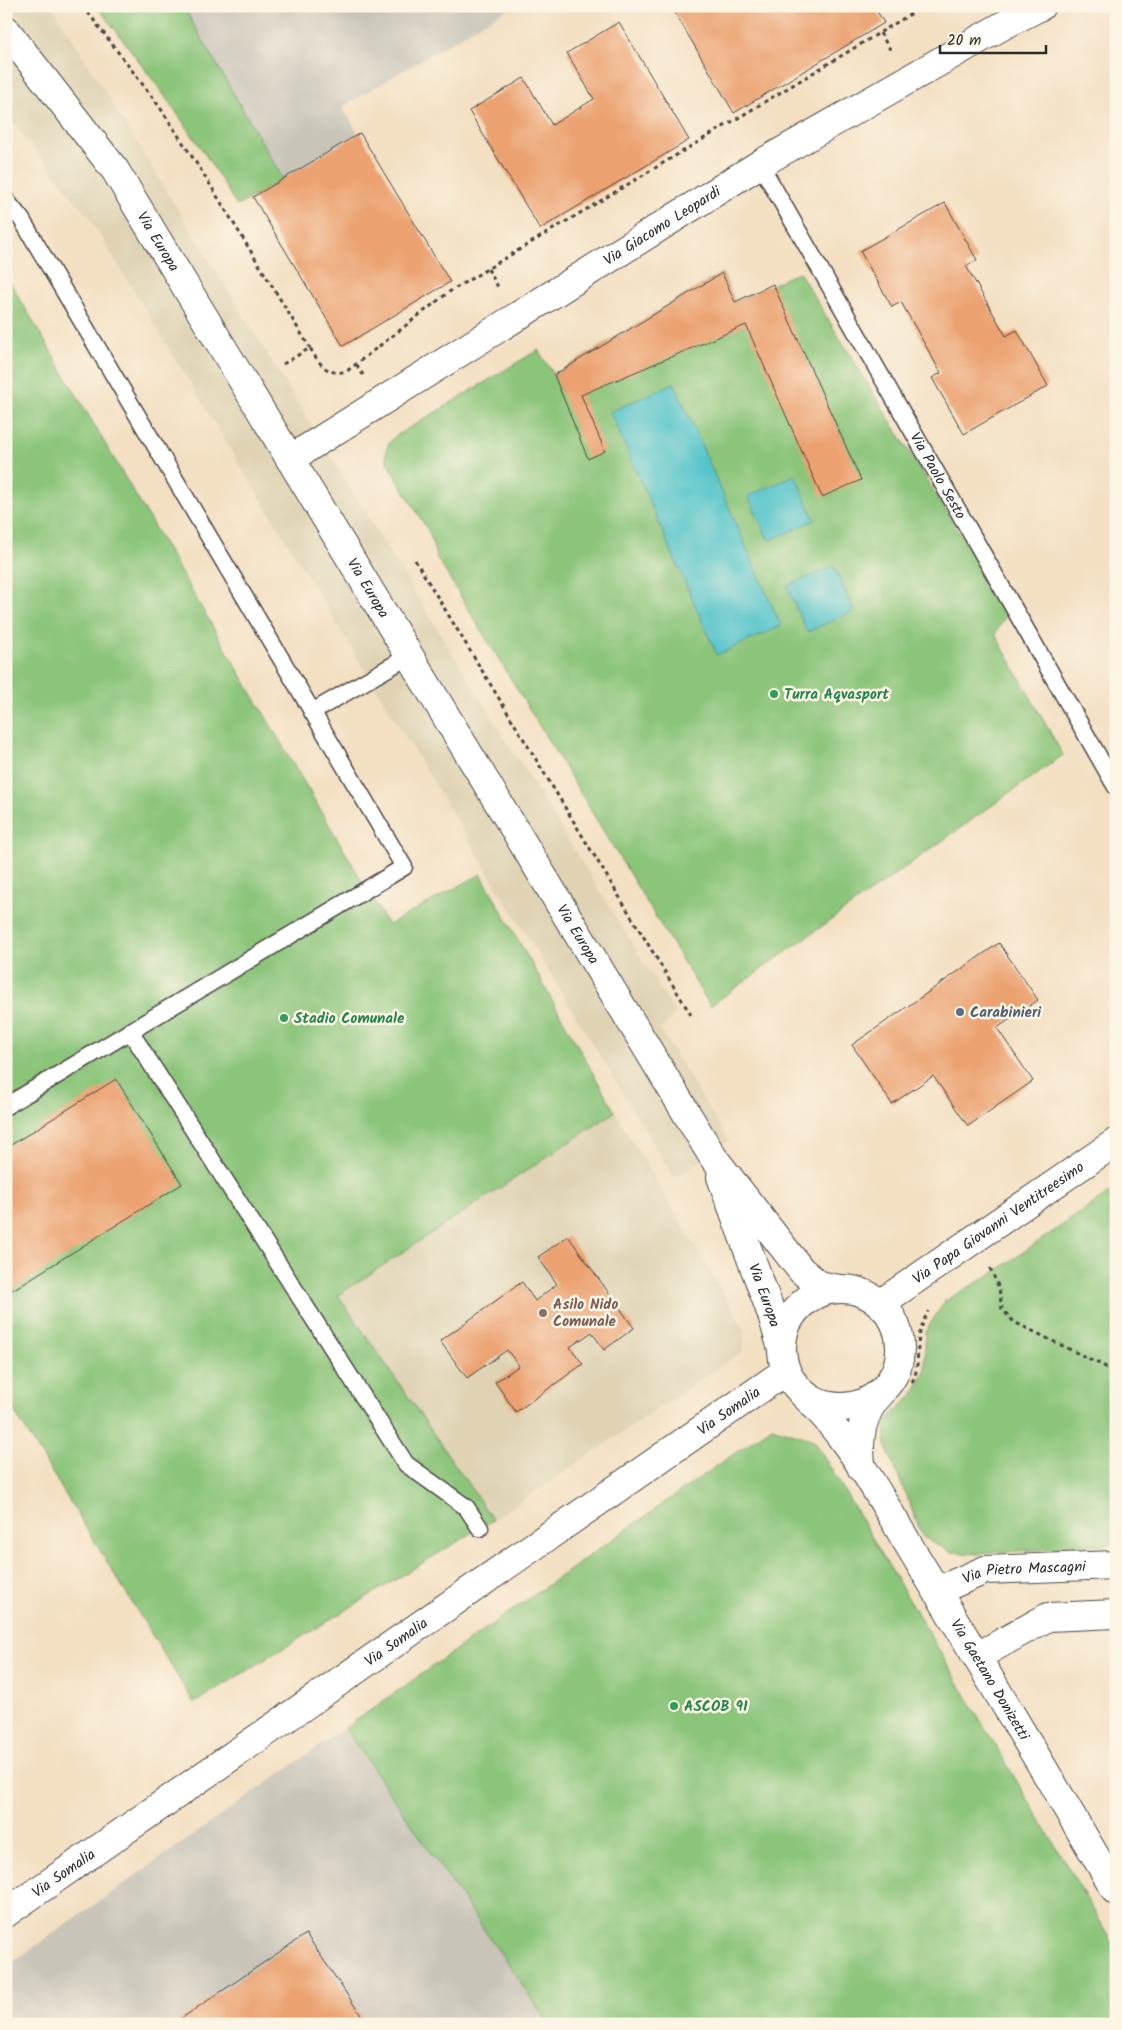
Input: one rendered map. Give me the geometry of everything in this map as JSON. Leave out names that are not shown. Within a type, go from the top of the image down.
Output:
[{"type":"street","name":"Via Giacomo Leopardi","points":[[290,459],[760,164],[1004,25],[1041,6]]},
{"type":"street","name":"Via Europa","points":[[11,45],[114,170],[714,1157],[801,1270],[819,1285],[839,1289]]},
{"type":"street","name":"Via Papa Giovanni Ventitreesimo","points":[[881,1304],[1116,1142]]},
{"type":"street","name":"Via Europa","points":[[714,1157],[772,1315],[790,1371]]},
{"type":"street","points":[[839,1289],[860,1292],[881,1304],[895,1323],[901,1346],[895,1390],[860,1405],[841,1408],[818,1403],[790,1371],[786,1326],[797,1309],[813,1296],[839,1289]]},
{"type":"street","name":"Via Gaetano Donizetti","points":[[790,1371],[831,1422],[862,1470],[978,1656],[1116,1891]]},
{"type":"street","name":"Via Somalia","points":[[6,1913],[790,1371]]},
{"type":"street","name":"Via Gaetano Donizetti","points":[[862,1470],[860,1455],[861,1431],[870,1407],[895,1390]]},
{"type":"street","name":"Via Pietro Mascagni","points":[[937,1591],[986,1570],[1116,1565]]},
{"type":"street","points":[[978,1656],[1048,1616],[1116,1614]]},
{"type":"lane","name":"Via Paolo Sesto","points":[[760,164],[1116,787]]},
{"type":"lane","points":[[6,200],[22,220],[404,867],[6,1106]]},
{"type":"lane","points":[[312,712],[410,656]]},
{"type":"lane","points":[[130,1032],[406,1464],[466,1507],[480,1528]]},
{"type":"path","points":[[83,6],[164,114],[206,178],[310,348],[327,370],[333,373],[347,371],[449,292],[924,6]]},
{"type":"path","points":[[880,33],[891,51]]},
{"type":"path","points":[[488,269],[498,287]]},
{"type":"path","points":[[283,364],[310,348]]},
{"type":"path","points":[[414,560],[691,1015]]},
{"type":"path","points":[[983,1273],[998,1262]]},
{"type":"path","points":[[990,1268],[999,1288],[1002,1309],[1014,1322],[1116,1372]]},
{"type":"path","points":[[895,1390],[916,1376],[921,1328],[928,1311],[934,1306]]},
{"type":"shaded area","points":[[6,6],[52,6],[675,1013],[660,1030],[729,1141],[675,1179],[89,217],[6,114]]},
{"type":"shaded area","points":[[183,6],[512,6],[342,107],[358,133],[283,179]]},
{"type":"shaded area","name":"Asilo Nido Comunale","points":[[615,1112],[746,1331],[743,1351],[493,1520],[338,1295]]},
{"type":"shaded area","points":[[345,1728],[549,2024],[6,2024],[6,1967]]},
{"type":"green space","points":[[97,6],[183,6],[283,179],[237,206],[188,129]]},
{"type":"green space","name":"Turra Aqvasport","points":[[799,272],[1008,612],[995,634],[1063,755],[710,1006],[436,556],[430,534],[388,464],[386,452],[388,445],[396,436],[538,350],[554,375],[722,273],[735,302]]},
{"type":"green space","name":"Stadio Comunale","points":[[6,275],[388,925],[481,874],[615,1112],[338,1295],[493,1520],[194,1703],[6,1398]]},
{"type":"green space","points":[[1116,1188],[1116,1544],[978,1554],[951,1552],[923,1537],[886,1446],[885,1422],[915,1392],[925,1370],[925,1332],[945,1301],[993,1273]]},
{"type":"green space","name":"ASCOB 91","points":[[772,1427],[814,1440],[1116,1948],[1116,2024],[549,2024],[345,1728]]},
{"type":"water","points":[[674,383],[781,626],[717,655],[610,412]]},
{"type":"water","points":[[795,475],[815,520],[769,541],[748,496]]},
{"type":"water","points":[[834,566],[854,611],[807,632],[787,586]]},
{"type":"building","points":[[671,6],[874,6],[884,23],[734,113]]},
{"type":"building","points":[[619,22],[689,140],[540,229],[469,111],[524,78],[552,125],[594,99],[567,53]]},
{"type":"building","points":[[360,133],[450,282],[343,346],[253,197]]},
{"type":"building","points":[[945,203],[977,260],[966,266],[1006,336],[1017,330],[1048,386],[964,434],[932,378],[941,373],[901,302],[892,307],[860,251]]},
{"type":"building","points":[[722,273],[735,302],[773,284],[861,480],[822,497],[746,325],[581,395],[605,451],[588,459],[554,375]]},
{"type":"building","points":[[999,943],[1038,1000],[997,1028],[1033,1081],[968,1126],[933,1076],[892,1104],[852,1045]]},
{"type":"building","points":[[116,1079],[182,1184],[6,1294],[6,1148]]},
{"type":"building","points":[[568,1236],[634,1328],[604,1350],[592,1332],[570,1347],[583,1364],[516,1412],[495,1382],[519,1366],[507,1350],[467,1378],[440,1341],[522,1282],[535,1301],[557,1284],[538,1257]]},
{"type":"building","points":[[306,1934],[367,2024],[173,2024]]},
{"type":"place","name":"Turra Aqvasport","points":[[774,694]]},
{"type":"place","name":"Carabinieri","points":[[960,1012]]},
{"type":"place","name":"Stadio Comunale","points":[[284,1018]]},
{"type":"place","name":"Asilo Nido Comunale","points":[[543,1313]]},
{"type":"place","name":"ASCOB 91","points":[[674,1706]]}]
